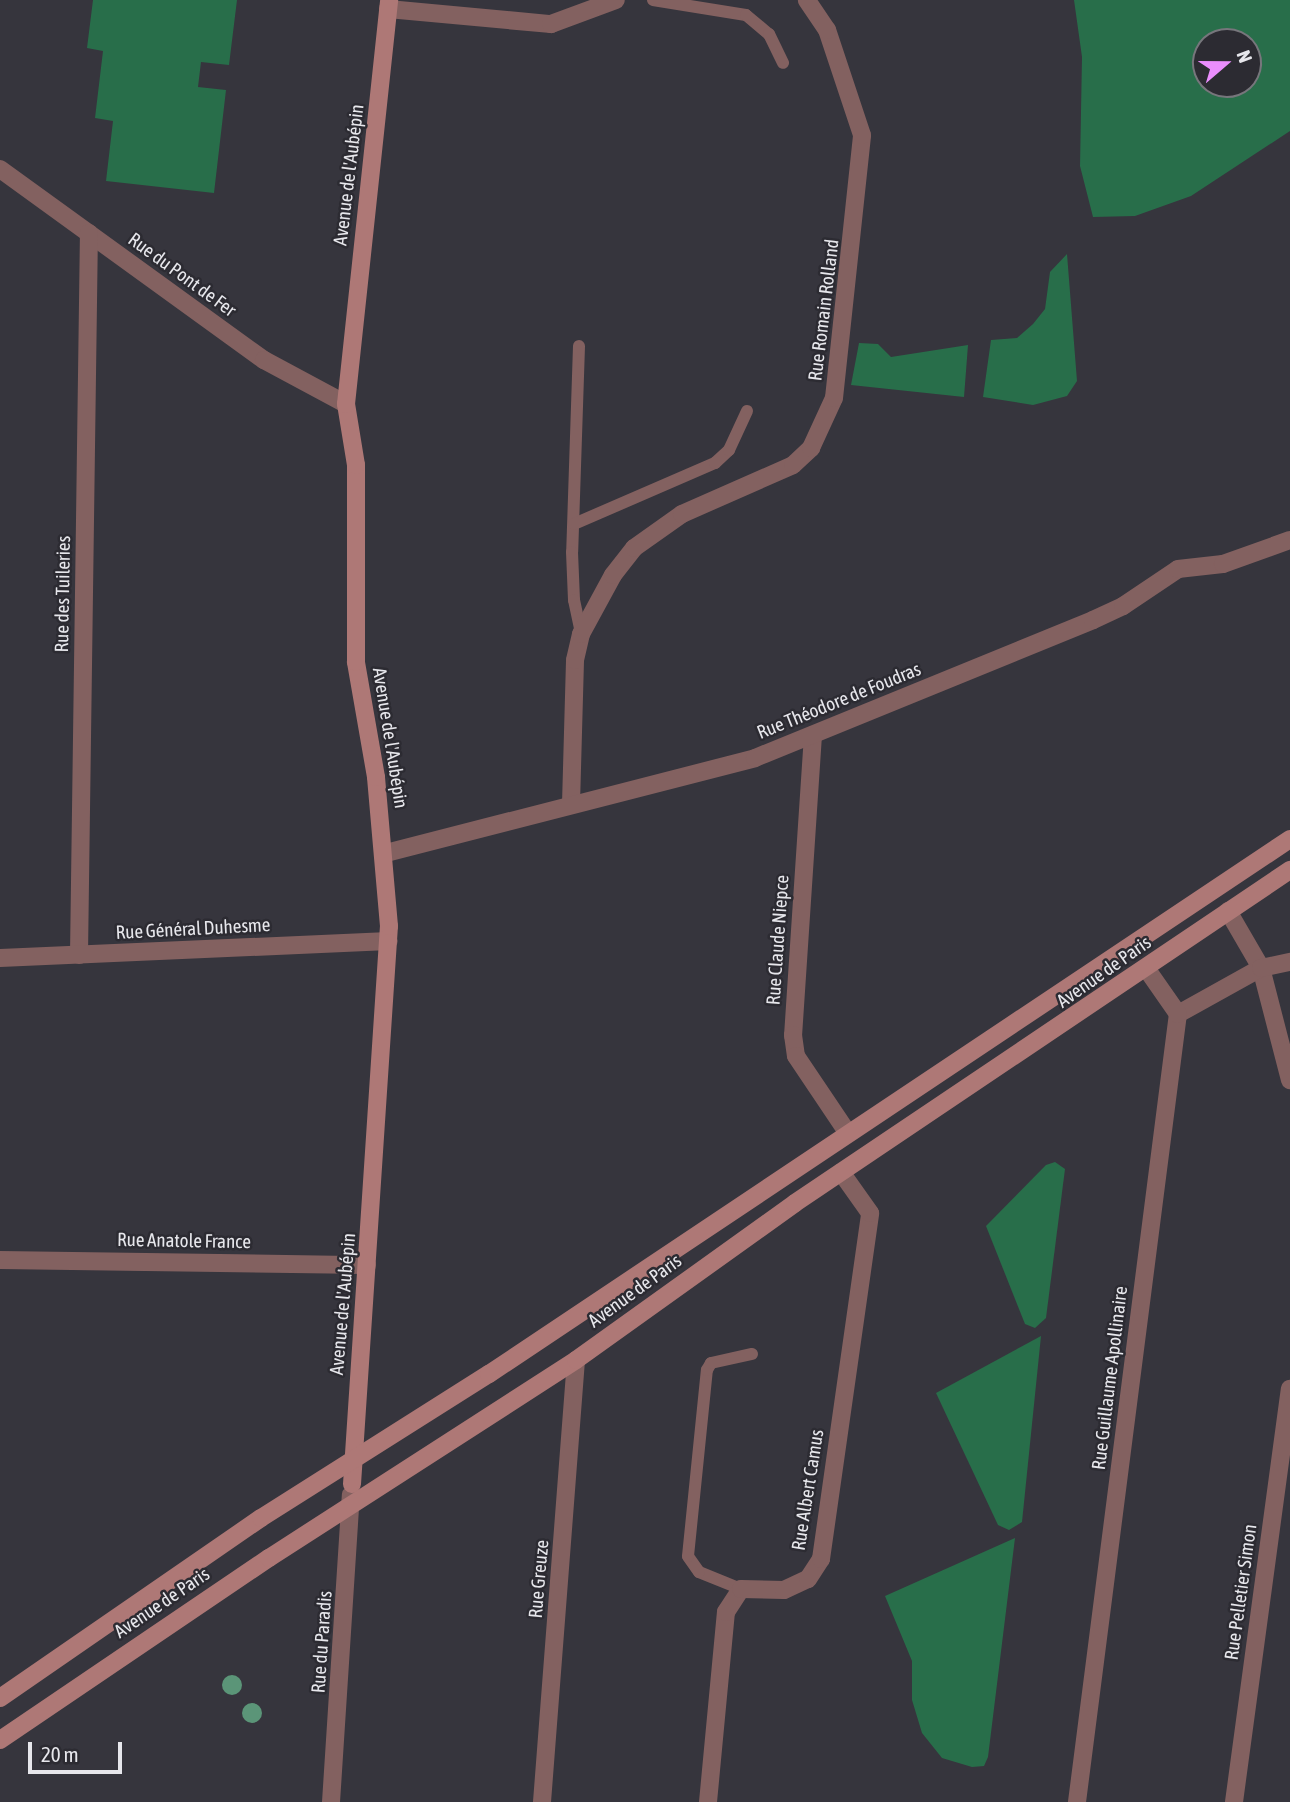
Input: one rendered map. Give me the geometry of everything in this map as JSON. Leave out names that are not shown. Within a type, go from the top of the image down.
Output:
[{"type":"main road","name":"Avenue de l'Aubépin","points":[[352,1484],[389,941],[386,853],[356,662],[356,465],[346,404],[388,5]]},
{"type":"main road","name":"Avenue de Paris","points":[[0,1698],[353,1460],[489,1374],[847,1132],[932,1081],[1290,839]]},
{"type":"main road","name":"Avenue de Paris","points":[[0,1740],[351,1504],[576,1360],[841,1172],[1290,870]]},
{"type":"street","points":[[388,5],[551,24],[616,0]]},
{"type":"street","name":"Rue Romain Rolland","points":[[571,804],[572,684],[581,634],[596,602],[634,548],[682,514],[793,465],[811,448],[834,398],[862,135],[827,30],[807,0]]},
{"type":"street","name":"Rue du Pont de Fer","points":[[0,169],[264,360],[346,404]]},
{"type":"street","name":"Rue des Tuileries","points":[[79,955],[89,233]]},
{"type":"street","name":"Rue Théodore de Foudras","points":[[386,853],[755,758],[1123,606],[1178,569],[1223,564],[1290,540]]},
{"type":"street","name":"Rue Claude Niepce","points":[[813,735],[793,1035],[796,1056],[847,1132]]},
{"type":"street","points":[[1228,911],[1261,968],[1290,1080]]},
{"type":"street","name":"Rue Général Duhesme","points":[[0,958],[389,941]]},
{"type":"street","points":[[1146,968],[1178,1014],[1261,968],[1290,962]]},
{"type":"street","name":"Rue Guillaume Apollinaire","points":[[1077,1802],[1178,1014]]},
{"type":"street","name":"Rue Albert Camus","points":[[741,1589],[783,1590],[808,1579],[821,1559],[870,1213],[841,1172]]},
{"type":"street","name":"Rue Anatole France","points":[[0,1260],[367,1265]]},
{"type":"street","name":"Rue Greuze","points":[[542,1802],[576,1360]]},
{"type":"street","name":"Rue Pelletier Simon","points":[[1234,1802],[1290,1389]]},
{"type":"street","name":"Rue du Paradis","points":[[331,1802],[352,1484]]},
{"type":"street","points":[[708,1802],[726,1612],[741,1589]]},
{"type":"lane","points":[[653,0],[746,15],[769,34],[783,63]]},
{"type":"lane","points":[[579,346],[574,600],[581,634]]},
{"type":"lane","points":[[574,524],[715,463],[729,450],[747,411]]},
{"type":"lane","points":[[741,1589],[699,1572],[688,1556],[707,1370],[711,1363],[752,1354]]},
{"type":"green space","points":[[93,0],[237,0],[229,65],[201,62],[198,87],[226,90],[214,193],[106,181],[113,121],[95,118],[103,51],[87,48]]},
{"type":"green space","points":[[1074,0],[1290,0],[1290,131],[1191,196],[1135,216],[1093,217],[1080,166],[1082,57]]},
{"type":"green space","points":[[1067,254],[1077,381],[1067,396],[1033,405],[983,397],[991,340],[1017,338],[1033,324],[1045,309],[1050,272]]},
{"type":"green space","points":[[859,343],[878,344],[891,357],[968,345],[964,397],[851,385]]},
{"type":"green space","points":[[1055,1162],[1065,1169],[1046,1318],[1035,1328],[1025,1324],[986,1226],[1046,1165]]},
{"type":"green space","points":[[1041,1336],[1022,1522],[1009,1530],[998,1525],[936,1393]]},
{"type":"green space","points":[[1015,1538],[988,1757],[984,1766],[972,1767],[942,1758],[922,1733],[912,1700],[912,1661],[885,1596]]}]
